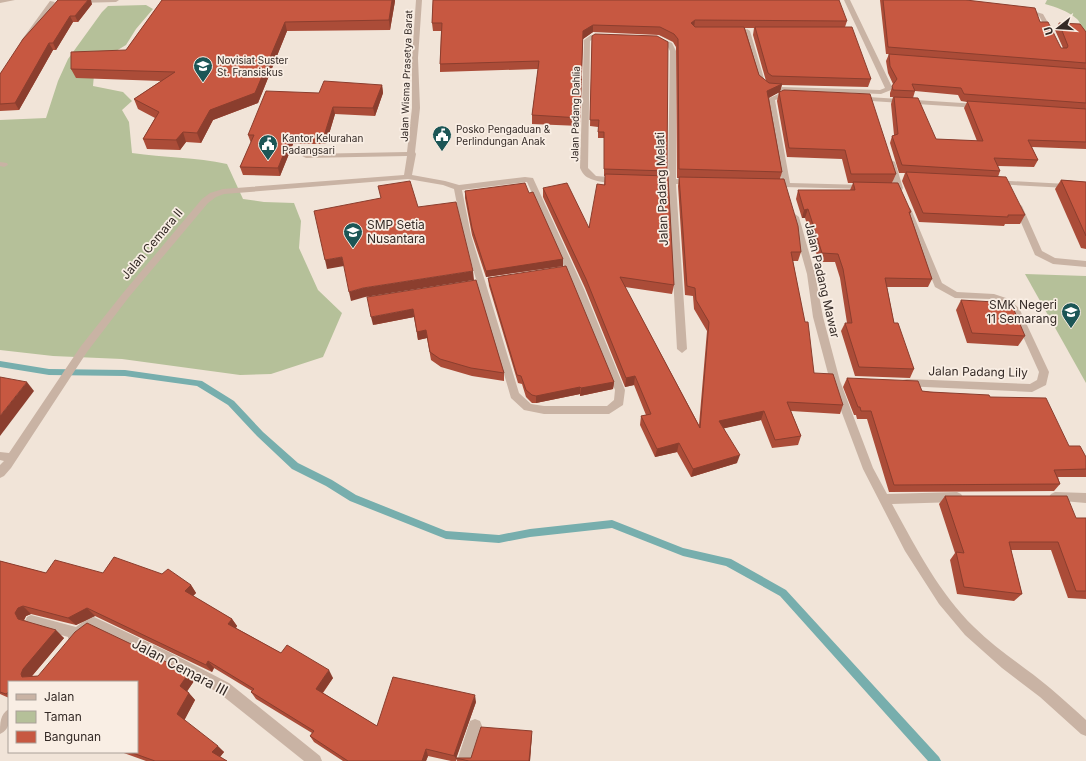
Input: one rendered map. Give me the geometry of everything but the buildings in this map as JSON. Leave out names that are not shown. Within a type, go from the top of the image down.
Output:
[{"type":"street","points":[[0,1],[12,0]]},
{"type":"street","points":[[74,1],[116,0]]},
{"type":"street","name":"Jalan Wisma Prasetya Barat","points":[[408,177],[412,154],[416,108],[415,58],[419,0]]},
{"type":"street","points":[[747,31],[762,83],[772,89],[885,91],[889,87],[847,0]]},
{"type":"street","points":[[19,50],[52,1]]},
{"type":"street","points":[[1020,8],[1036,11],[1041,15],[1054,40]]},
{"type":"street","points":[[855,32],[862,32]]},
{"type":"street","name":"Jalan Padang Dahlia","points":[[611,36],[593,36],[587,40],[584,168],[587,175],[597,179],[627,180]]},
{"type":"street","name":"Jalan Padang Melati","points":[[654,38],[670,44],[673,51],[672,182],[682,349]]},
{"type":"street","points":[[874,56],[882,57]]},
{"type":"street","points":[[876,188],[784,187],[771,99],[781,95],[872,102],[983,106]]},
{"type":"street","points":[[306,156],[412,154]]},
{"type":"street","name":"Jalan Padang Lily","points":[[888,155],[899,176],[899,194],[938,285],[955,294],[991,296],[1003,300],[1016,310],[1044,372],[1042,382],[1032,388],[898,383]]},
{"type":"street","name":"Jalan Cemara II","points":[[0,473],[12,458],[64,378],[126,295],[180,230],[213,195],[245,190],[408,177],[458,188]]},
{"type":"street","points":[[525,179],[530,180],[566,269],[620,390],[619,402],[609,410],[544,410],[528,407],[515,395],[467,235],[458,188],[525,179]]},
{"type":"street","points":[[650,181],[702,182]]},
{"type":"street","points":[[986,181],[1011,189],[1086,187]]},
{"type":"street","points":[[1011,189],[1038,254],[1053,262],[1086,264]]},
{"type":"street","name":"Jalan Padang Mawar","points":[[792,207],[811,274],[818,317],[868,469],[909,547],[943,600],[969,630],[1007,664],[1045,692],[1086,729]]},
{"type":"street","points":[[0,456],[12,458]]},
{"type":"street","points":[[883,499],[969,497]]},
{"type":"street","points":[[1047,497],[1086,498]]},
{"type":"street","points":[[30,621],[78,634]]},
{"type":"street","name":"Jalan Cemara III","points":[[68,646],[84,628],[94,623],[164,656],[224,688],[315,761]]},
{"type":"street","points":[[0,727],[8,717]]},
{"type":"street","points":[[464,761],[475,726]]},
{"type":"green space","points":[[1047,0],[1086,0],[1086,32],[1073,16],[1053,6],[1045,4]]},
{"type":"green space","points":[[146,5],[153,9],[136,29],[126,45],[116,51],[94,75],[93,86],[123,92],[132,101],[122,110],[129,122],[132,153],[204,160],[227,164],[243,199],[264,202],[294,203],[301,221],[299,248],[318,290],[342,313],[323,357],[271,374],[240,375],[122,359],[53,356],[0,350],[0,120],[46,118],[58,81],[68,59],[102,12],[108,6]]},
{"type":"green space","name":"SMK Negeri 11 Semarang","points":[[1025,274],[1086,276],[1086,383]]},
{"type":"waterway","points":[[0,364],[49,372],[125,373],[199,383],[231,403],[260,434],[295,466],[329,483],[353,498],[446,535],[499,539],[530,533],[612,524],[683,552],[728,562],[783,593],[935,761]]},
{"type":"place","name":"Novisiat Suster St. Fransiskus","points":[[203,83]]},
{"type":"place","name":"Posko Pengaduan & Perlindungan Anak","points":[[442,152]]},
{"type":"place","name":"Kantor Kelurahan Padangsari","points":[[268,161]]},
{"type":"place","name":"SMP Setia Nusantara","points":[[353,249]]},
{"type":"place","name":"SMK Negeri 11 Semarang","points":[[1071,329]]}]
